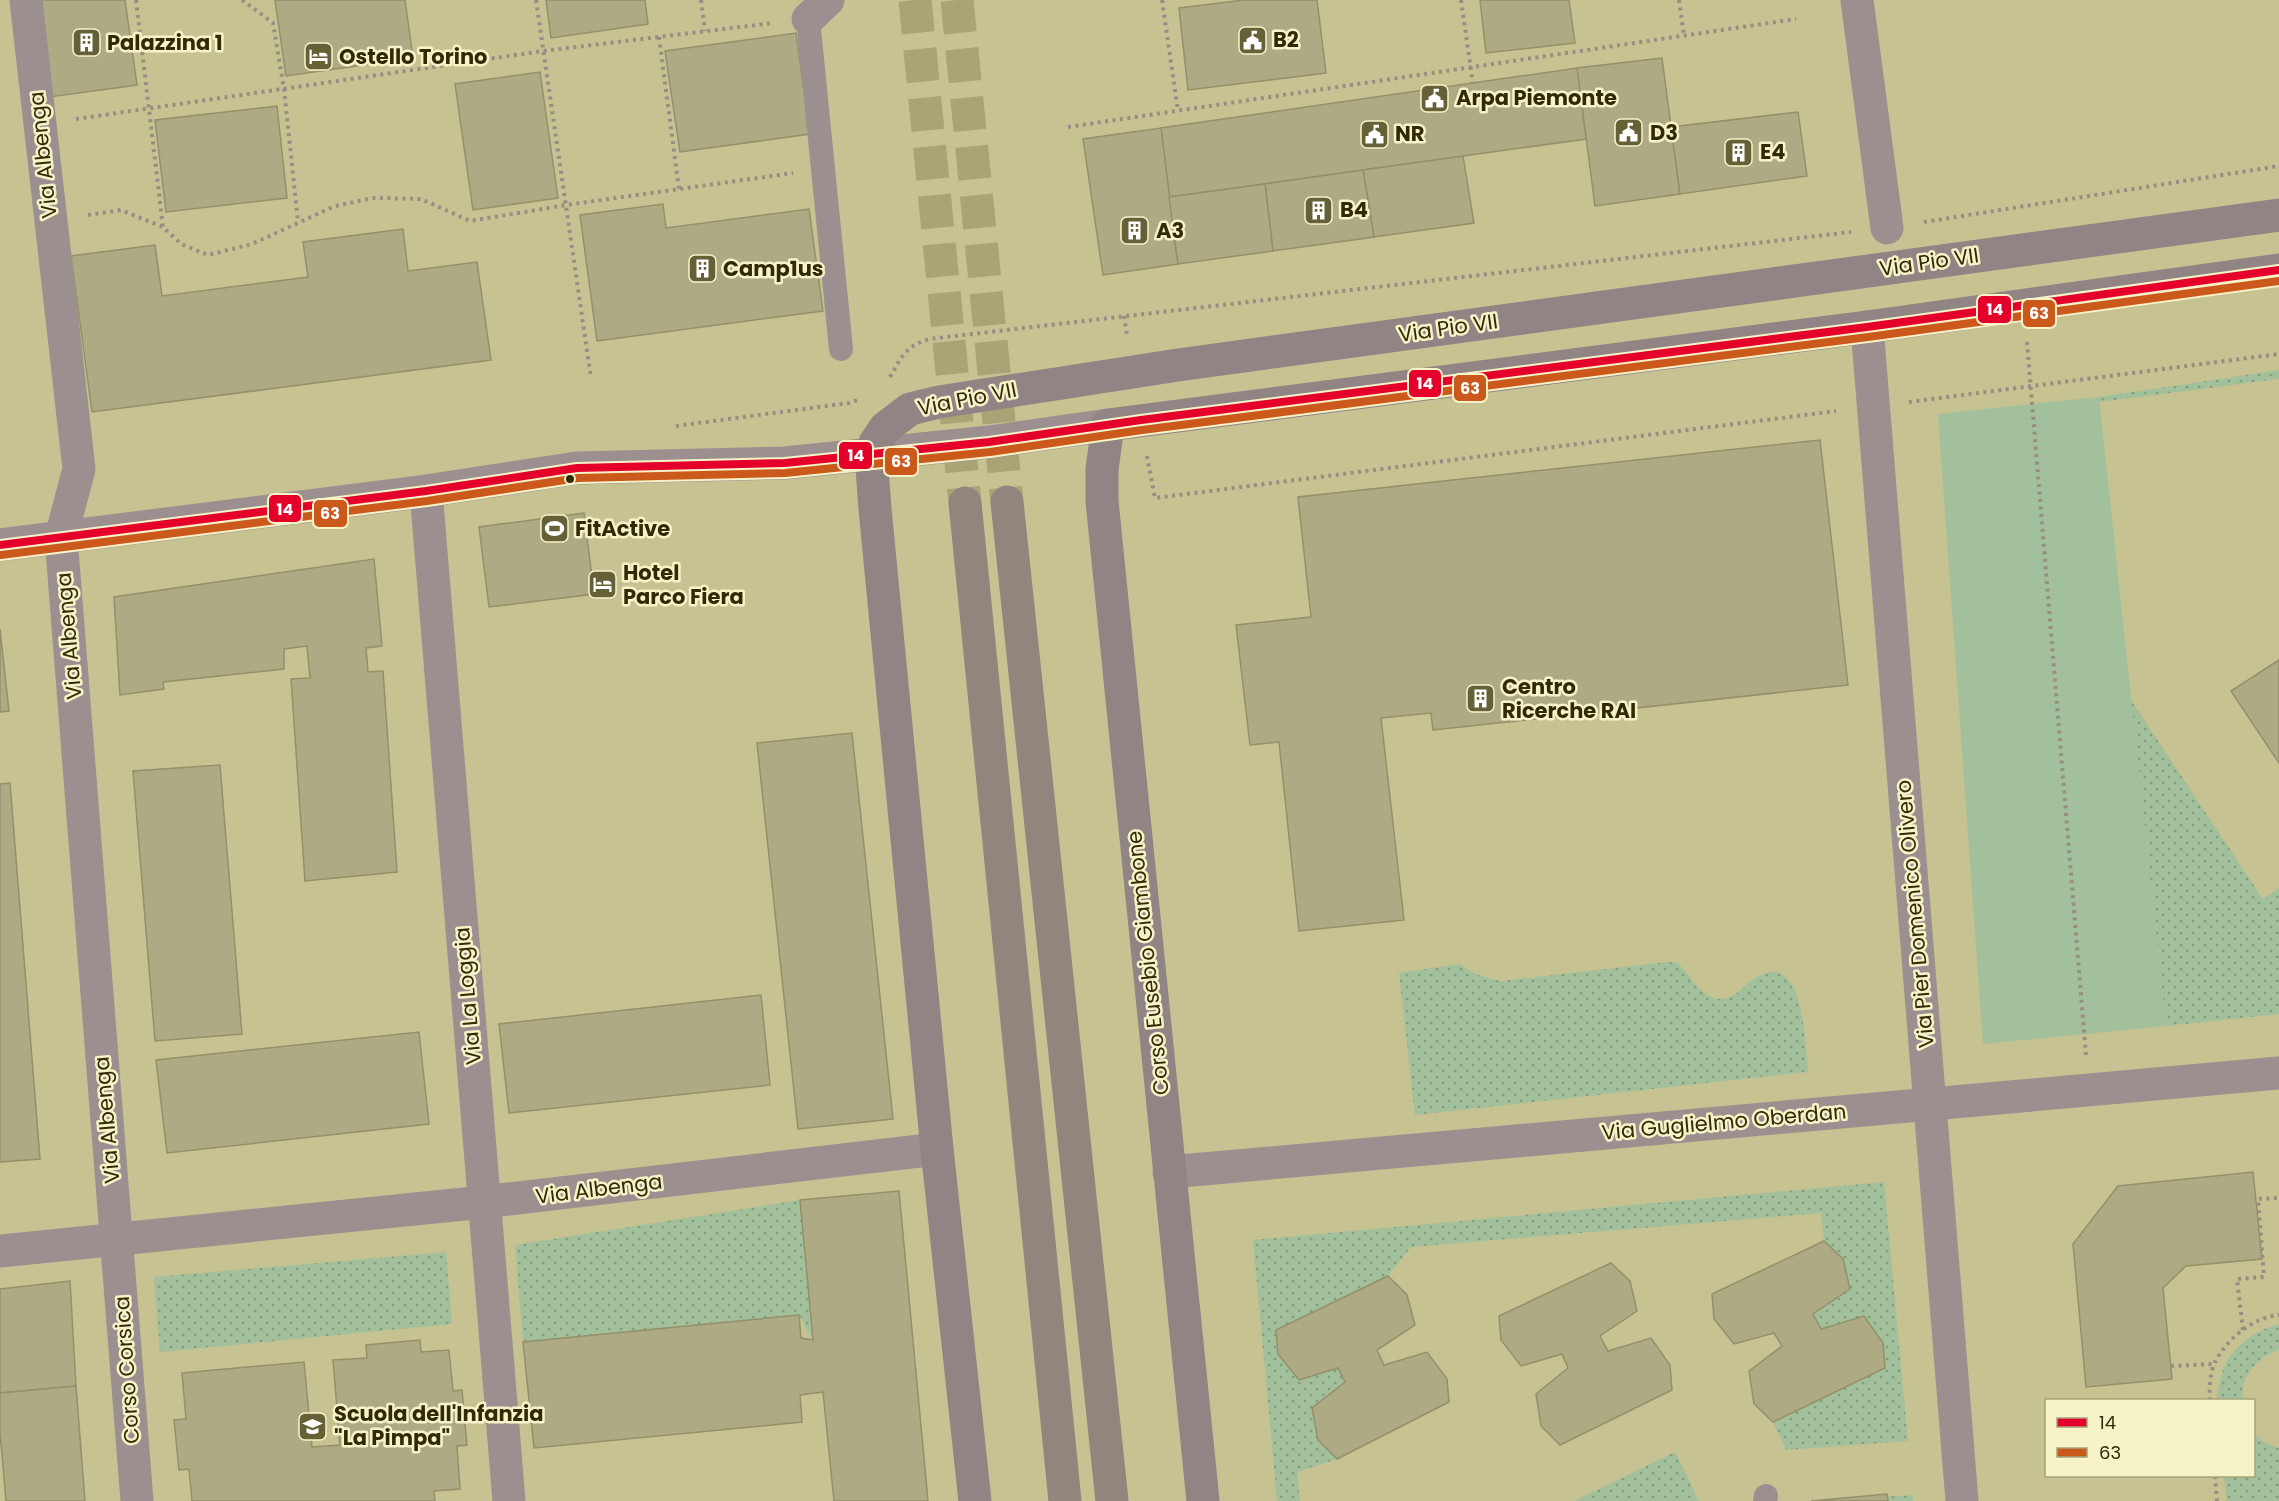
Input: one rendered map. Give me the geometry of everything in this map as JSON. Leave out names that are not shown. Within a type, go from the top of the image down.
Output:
[{"type":"main road","points":[[1007,502],[1112,1501]]},
{"type":"main road","points":[[965,503],[1065,1501]]},
{"type":"street","name":"Via Albenga","points":[[26,0],[79,469],[61,537],[117,1239]]},
{"type":"street","points":[[1857,0],[1887,228]]},
{"type":"street","name":"Via Pio VII","points":[[2279,215],[1178,365],[939,402],[910,409],[885,428],[875,443],[871,455],[989,442],[1867,327],[2279,270]]},
{"type":"street","name":"Via Pier Domenico Olivero","points":[[1867,327],[1962,1501]]},
{"type":"street","name":"Corso Eusebio Giambone","points":[[1108,425],[1102,469],[1102,501],[1203,1501]]},
{"type":"street","points":[[0,545],[426,491],[577,468],[785,463],[871,455],[937,1149],[975,1501]]},
{"type":"street","name":"Via La Loggia","points":[[426,491],[509,1501]]},
{"type":"street","name":"Via Guglielmo Oberdan","points":[[1169,1172],[2279,1073]]},
{"type":"street","name":"Via Albenga","points":[[0,1251],[484,1202],[937,1149]]},
{"type":"street","name":"Corso Corsica","points":[[117,1239],[137,1501]]},
{"type":"lane","points":[[818,10],[823,169],[841,349]]},
{"type":"path","points":[[136,0],[164,227]]},
{"type":"path","points":[[242,0],[273,23],[284,88],[298,222]]},
{"type":"path","points":[[536,0],[591,378]]},
{"type":"path","points":[[701,0],[705,31]]},
{"type":"path","points":[[1162,0],[1178,111]]},
{"type":"path","points":[[1461,0],[1473,84]]},
{"type":"path","points":[[1679,0],[1684,36]]},
{"type":"path","points":[[39,124],[543,51],[705,31],[818,10]]},
{"type":"path","points":[[1068,127],[1796,19]]},
{"type":"path","points":[[659,37],[679,189]]},
{"type":"path","points":[[887,382],[903,354],[914,344],[929,339],[1887,228],[2279,166]]},
{"type":"path","points":[[51,228],[85,216],[121,210],[164,227],[181,244],[208,255],[252,244],[335,206],[373,198],[421,199],[470,221],[566,205],[823,169]]},
{"type":"path","points":[[2024,305],[2090,1090]]},
{"type":"path","points":[[1155,498],[2279,354]]},
{"type":"path","points":[[672,426],[849,404],[860,399]]},
{"type":"path","points":[[2244,1330],[2237,1279],[2264,1277],[2258,1199],[2279,1198]]},
{"type":"path","points":[[2210,1399],[2214,1364],[2229,1343],[2248,1325],[2269,1316],[2279,1315]]},
{"type":"path","points":[[2171,1366],[2214,1364]]},
{"type":"path","points":[[2215,1477],[2217,1501]]},
{"type":"green space","points":[[2279,370],[2279,379],[2099,402],[2099,397]]},
{"type":"green space","points":[[2099,397],[2166,1026],[1983,1044],[1938,414]]},
{"type":"green space","points":[[2131,700],[2263,899],[2279,888],[2279,1014],[2166,1026]]},
{"type":"green space","points":[[1667,962],[1678,963],[1701,990],[1719,999],[1730,997],[1754,979],[1771,972],[1784,975],[1793,986],[1799,1003],[1808,1072],[1415,1115],[1399,973],[1459,964],[1479,975],[1502,981]]},
{"type":"green space","points":[[1884,1182],[1908,1441],[1786,1450],[1773,1422],[1885,1368],[1883,1343],[1864,1316],[1821,1329],[1813,1314],[1850,1289],[1843,1259],[1824,1241],[1821,1213],[1411,1247],[1388,1276],[1276,1330],[1278,1354],[1298,1380],[1338,1368],[1345,1382],[1337,1459],[1297,1472],[1300,1501],[1277,1501],[1253,1240]]},
{"type":"green space","points":[[800,1200],[813,1340],[799,1315],[523,1342],[515,1245]]},
{"type":"green space","points":[[446,1252],[452,1324],[160,1352],[154,1277]]},
{"type":"green space","points":[[2279,1325],[2279,1350],[2264,1357],[2252,1369],[2244,1384],[2243,1399],[2217,1399],[2228,1359],[2257,1332]]},
{"type":"green space","points":[[2255,1435],[2265,1443],[2279,1448],[2279,1501],[2227,1501],[2224,1477],[2255,1477]]},
{"type":"green space","points":[[1675,1452],[1699,1501],[1574,1501]]},
{"type":"green space","points":[[1913,1495],[1913,1501],[1879,1501],[1879,1497]]},
{"type":"building","name":"Palazzina 1","points":[[36,0],[125,0],[137,85],[49,97]]},
{"type":"building","points":[[275,0],[405,0],[413,58],[286,76]]},
{"type":"building","points":[[546,0],[645,0],[648,24],[551,38]]},
{"type":"building","name":"B2","points":[[1244,0],[1317,0],[1326,73],[1188,90],[1179,8]]},
{"type":"building","points":[[1480,0],[1569,0],[1575,43],[1486,53]]},
{"type":"building","points":[[796,33],[810,134],[680,152],[665,51]]},
{"type":"building","name":"D3","points":[[1662,58],[1680,194],[1595,206],[1577,68]]},
{"type":"building","name":"NR","points":[[1577,68],[1586,139],[1169,197],[1161,128]]},
{"type":"building","points":[[540,72],[558,198],[473,210],[455,84]]},
{"type":"building","points":[[277,106],[287,198],[166,212],[155,120]]},
{"type":"building","name":"E4","points":[[1798,112],[1807,176],[1680,194],[1671,127]]},
{"type":"building","name":"A3","points":[[1161,128],[1178,264],[1103,275],[1083,139]]},
{"type":"building","points":[[1463,156],[1474,223],[1374,237],[1363,170]]},
{"type":"building","name":"B4","points":[[1363,170],[1374,237],[1273,251],[1265,184]]},
{"type":"building","points":[[1265,184],[1273,251],[1178,264],[1169,197]]},
{"type":"building","name":"Camp1us","points":[[663,204],[666,228],[809,209],[823,311],[597,341],[580,215]]},
{"type":"building","points":[[403,229],[408,271],[477,262],[491,360],[92,412],[71,256],[155,245],[162,296],[308,277],[303,242]]},
{"type":"building","name":"Centro Ricerche RAI","points":[[1820,440],[1848,685],[1433,730],[1431,713],[1381,718],[1404,920],[1299,931],[1279,742],[1250,745],[1236,625],[1311,617],[1298,497]]},
{"type":"building","points":[[584,513],[594,594],[489,607],[479,527]]},
{"type":"building","points":[[374,559],[382,646],[366,648],[368,672],[383,671],[397,872],[305,881],[291,679],[310,678],[307,646],[284,649],[284,669],[163,682],[164,689],[120,695],[114,597]]},
{"type":"building","points":[[0,629],[9,711],[0,712]]},
{"type":"building","points":[[2279,660],[2279,763],[2231,691]]},
{"type":"building","points":[[852,733],[893,1119],[798,1129],[757,743]]},
{"type":"building","points":[[220,765],[242,1034],[155,1041],[133,771]]},
{"type":"building","points":[[10,783],[40,1159],[0,1162],[0,784]]},
{"type":"building","points":[[761,995],[770,1085],[509,1113],[499,1024]]},
{"type":"building","points":[[419,1032],[429,1124],[167,1153],[156,1060]]},
{"type":"building","points":[[2253,1172],[2262,1259],[2186,1266],[2163,1288],[2172,1379],[2086,1387],[2073,1244],[2118,1186]]},
{"type":"building","points":[[899,1191],[928,1501],[834,1501],[823,1392],[800,1395],[802,1422],[534,1448],[523,1342],[799,1315],[801,1338],[813,1340],[800,1200]]},
{"type":"building","points":[[1824,1241],[1843,1259],[1850,1289],[1813,1314],[1821,1329],[1864,1316],[1883,1343],[1885,1368],[1773,1422],[1754,1404],[1749,1371],[1782,1346],[1774,1333],[1734,1344],[1714,1319],[1712,1294]]},
{"type":"building","points":[[1611,1263],[1630,1281],[1637,1311],[1600,1336],[1608,1351],[1651,1338],[1670,1365],[1672,1390],[1560,1445],[1541,1426],[1536,1394],[1568,1368],[1562,1354],[1521,1366],[1501,1340],[1499,1316]]},
{"type":"building","points":[[1388,1276],[1407,1295],[1415,1325],[1377,1350],[1384,1365],[1427,1352],[1447,1379],[1449,1402],[1337,1459],[1318,1440],[1312,1408],[1345,1382],[1338,1368],[1299,1380],[1278,1354],[1276,1330]]},
{"type":"building","points":[[70,1281],[76,1386],[0,1393],[0,1289]]},
{"type":"building","points":[[420,1340],[421,1352],[449,1350],[453,1391],[462,1390],[467,1445],[457,1446],[460,1489],[434,1491],[435,1501],[192,1501],[189,1469],[179,1470],[174,1420],[186,1419],[182,1373],[304,1362],[312,1447],[340,1445],[333,1360],[367,1358],[366,1345]]},
{"type":"building","points":[[76,1386],[85,1501],[6,1501],[0,1432],[0,1393]]},
{"type":"building","points":[[1887,1494],[1888,1501],[1811,1501]]},
{"type":"tunnel","points":[[915,0],[965,503]]},
{"type":"tunnel","points":[[957,0],[1007,502]]},
{"type":"transit line","name":"14","points":[[0,545],[426,491],[577,468],[785,463],[989,442],[1141,420],[1867,327],[2279,270]]},
{"type":"transit line","name":"63","points":[[1,555],[427,501],[578,478],[785,473],[990,452],[1142,430],[1868,337],[2279,281]]},
{"type":"place","name":"B2","points":[[1252,40]]},
{"type":"place","name":"Palazzina 1","points":[[86,43]]},
{"type":"place","name":"Ostello Torino","points":[[318,57]]},
{"type":"place","name":"Arpa Piemonte","points":[[1435,98]]},
{"type":"place","name":"D3","points":[[1629,133]]},
{"type":"place","name":"NR","points":[[1374,134]]},
{"type":"place","name":"E4","points":[[1739,152]]},
{"type":"place","name":"B4","points":[[1319,210]]},
{"type":"place","name":"A3","points":[[1135,231]]},
{"type":"place","name":"Camp1us","points":[[702,269]]},
{"type":"place","name":"FitActive","points":[[554,529]]},
{"type":"place","name":"Hotel Parco Fiera","points":[[602,585]]},
{"type":"place","name":"Centro Ricerche RAI","points":[[1481,699]]},
{"type":"place","name":"Scuola dell'Infanzia \"La Pimpa\"","points":[[313,1426]]}]
